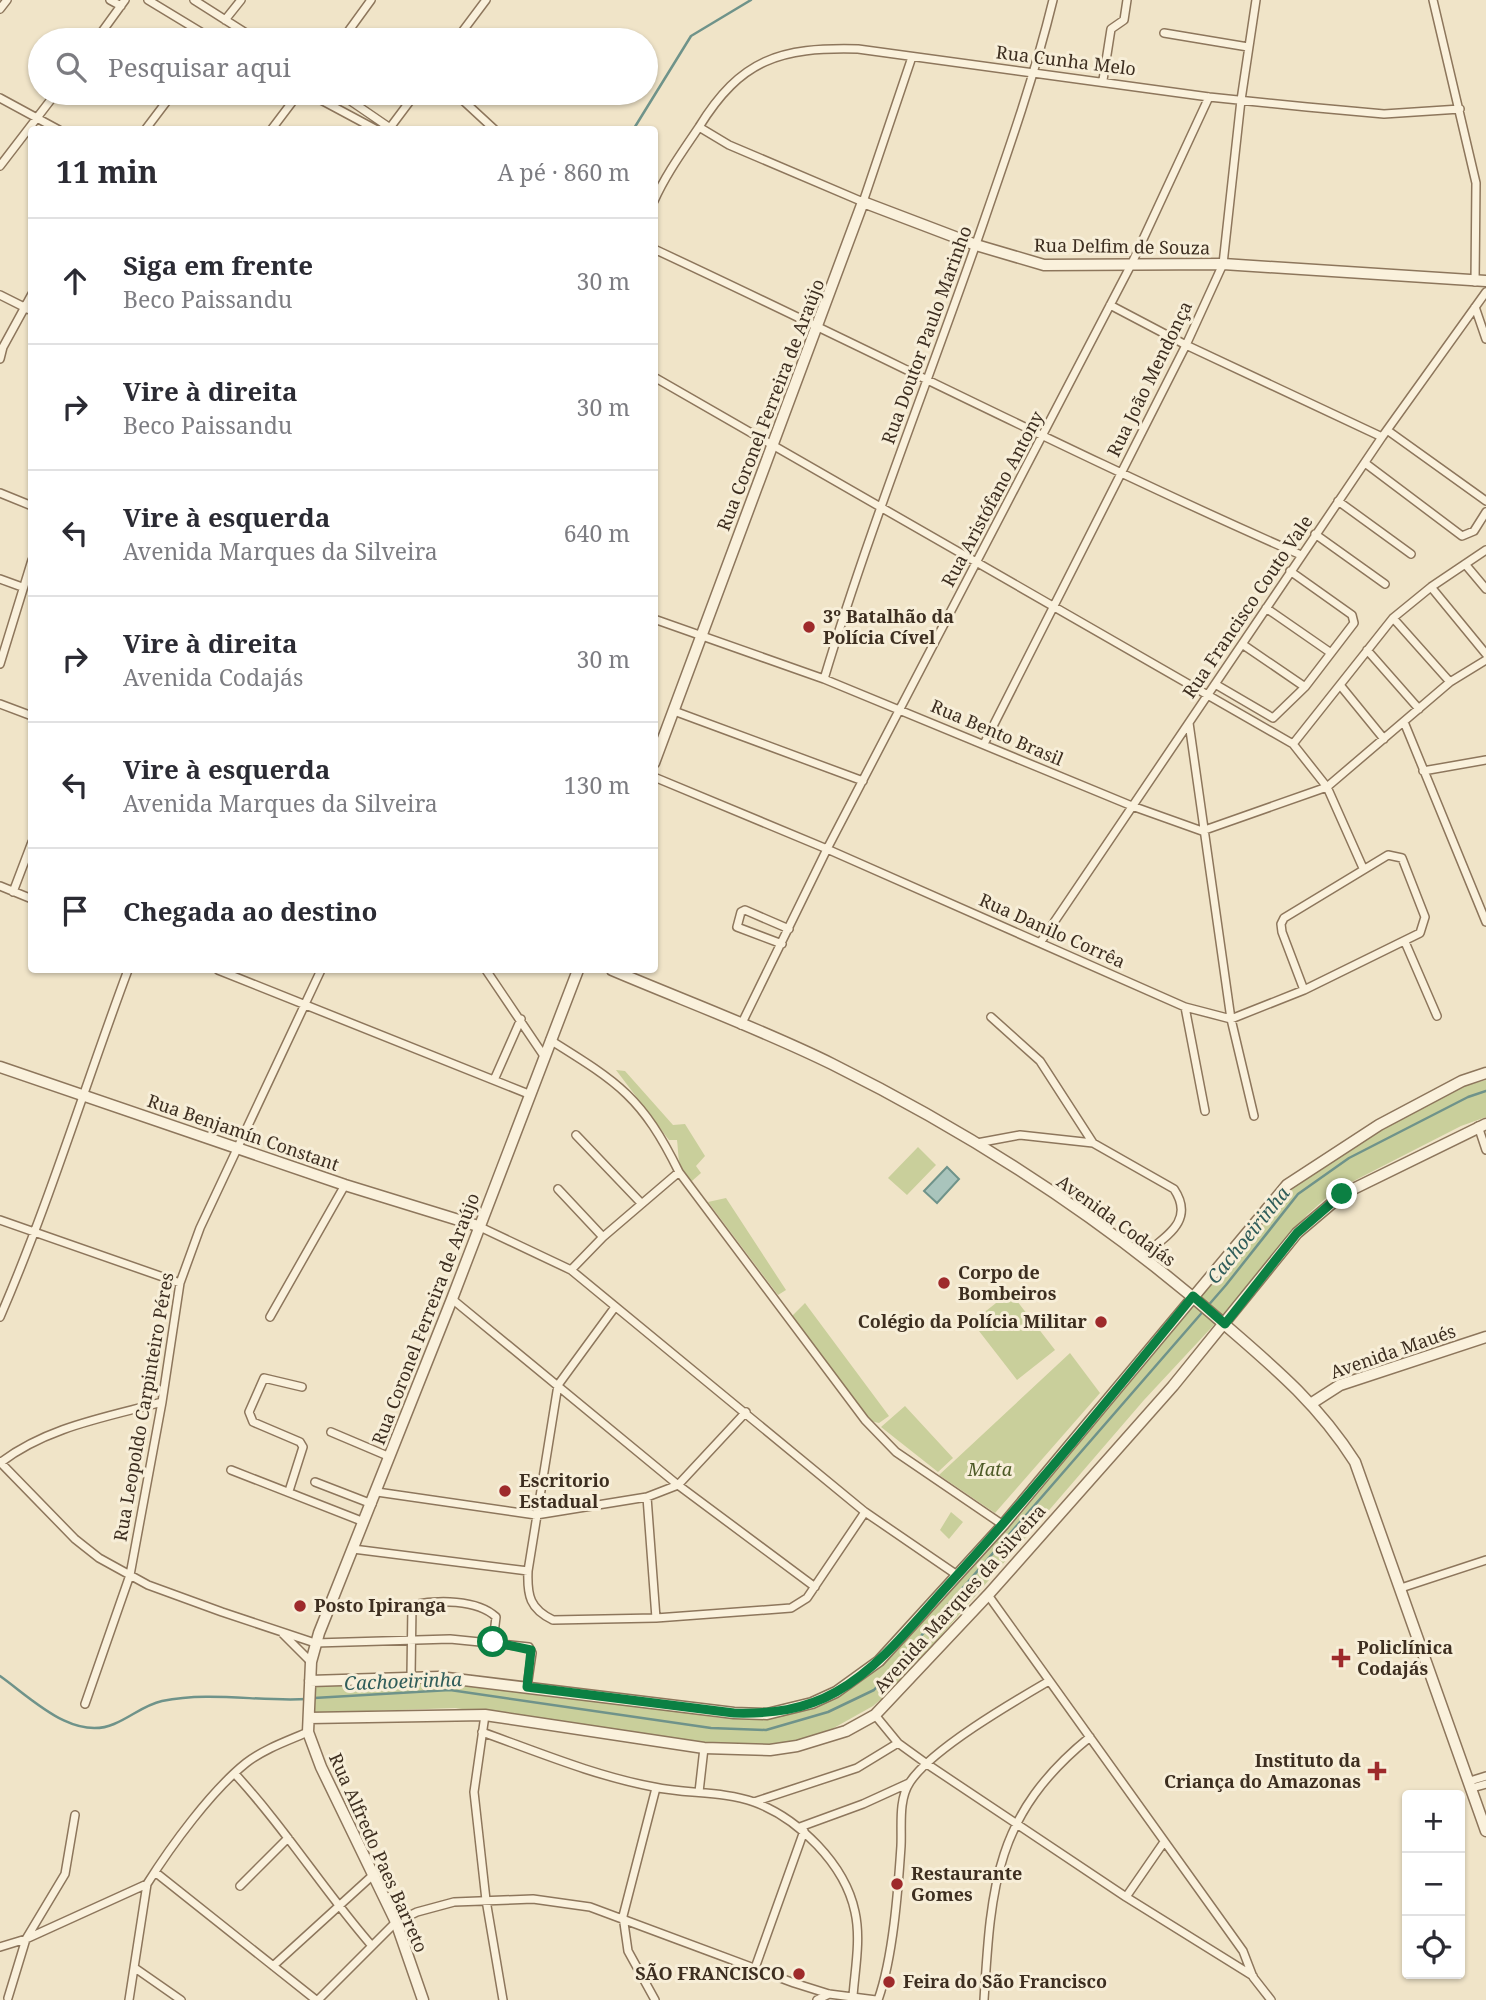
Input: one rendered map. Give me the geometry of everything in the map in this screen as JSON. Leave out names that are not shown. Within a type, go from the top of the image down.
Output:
[{"type":"street","points":[[0,9],[7,0]]},
{"type":"street","points":[[105,28],[123,3],[110,0]]},
{"type":"street","points":[[148,0],[194,28]]},
{"type":"street","points":[[194,0],[238,28]]},
{"type":"street","points":[[225,20],[241,0]]},
{"type":"street","points":[[351,28],[371,0]]},
{"type":"street","points":[[465,28],[486,0]]},
{"type":"street","name":"Rua Doutor Paulo Marinho","points":[[824,679],[852,585],[929,379],[1036,72],[1053,0]]},
{"type":"street","points":[[1103,80],[1111,29],[1124,20],[1128,0]]},
{"type":"street","name":"Rua João Mendonça","points":[[984,744],[1186,345],[1223,264],[1241,100],[1256,0]]},
{"type":"street","points":[[1433,0],[1476,183],[1475,283]]},
{"type":"street","points":[[1164,33],[1248,47]]},
{"type":"street","name":"Rua Cunha Melo","points":[[699,127],[729,84],[776,57],[815,48],[1103,80],[1209,97],[1384,114],[1460,109]]},
{"type":"street","name":"Rua Coronel Ferreira de Araújo","points":[[658,753],[863,202],[912,57]]},
{"type":"street","name":"Rua Aristófano Antony","points":[[741,1025],[827,849],[1044,437],[1132,262],[1209,97]]},
{"type":"street","points":[[0,99],[52,126]]},
{"type":"street","points":[[32,126],[47,105]]},
{"type":"street","points":[[148,126],[164,105]]},
{"type":"street","points":[[274,126],[290,105]]},
{"type":"street","points":[[331,105],[370,126]]},
{"type":"street","points":[[356,105],[387,126]]},
{"type":"street","points":[[393,126],[408,105]]},
{"type":"street","points":[[468,105],[491,126]]},
{"type":"street","points":[[658,194],[682,150],[699,127]]},
{"type":"street","name":"Rua Delfim de Souza","points":[[699,127],[729,145],[863,202],[976,245],[1044,265],[1132,262],[1223,264],[1475,283],[1486,281]]},
{"type":"street","points":[[0,166],[28,131]]},
{"type":"street","points":[[658,251],[818,325],[1120,473],[1301,555]]},
{"type":"street","name":"Rua Francisco Couto Vale","points":[[1040,943],[1315,534],[1486,292]]},
{"type":"street","points":[[0,295],[28,309]]},
{"type":"street","points":[[0,359],[28,300]]},
{"type":"street","points":[[1110,305],[1186,345],[1385,433],[1486,501]]},
{"type":"street","points":[[1475,307],[1486,339]]},
{"type":"street","points":[[658,379],[773,443],[1052,608],[1293,744],[1327,787],[1363,868]]},
{"type":"street","points":[[1365,463],[1462,536],[1474,531],[1486,512]]},
{"type":"street","points":[[0,493],[28,504]]},
{"type":"street","points":[[1338,501],[1411,554]]},
{"type":"street","points":[[1315,534],[1385,584]]},
{"type":"street","points":[[1293,744],[1393,618],[1431,587],[1486,550]]},
{"type":"street","points":[[1465,564],[1486,589]]},
{"type":"street","points":[[0,664],[28,571]]},
{"type":"street","points":[[1215,684],[1273,718],[1305,687],[1355,618],[1290,571]]},
{"type":"street","points":[[0,579],[22,587]]},
{"type":"street","points":[[1431,587],[1486,654]]},
{"type":"street","points":[[1266,608],[1331,653]]},
{"type":"street","points":[[1393,618],[1450,682]]},
{"type":"street","name":"Rua Bento Brasil","points":[[658,621],[824,679],[1132,806],[1202,831]]},
{"type":"street","points":[[1242,644],[1305,687]]},
{"type":"street","points":[[1367,650],[1419,709]]},
{"type":"street","points":[[1202,831],[1327,787],[1450,682],[1486,660]]},
{"type":"street","points":[[1340,685],[1384,738]]},
{"type":"street","points":[[0,705],[28,715]]},
{"type":"street","points":[[674,711],[863,781]]},
{"type":"street","points":[[1404,722],[1486,922]]},
{"type":"street","points":[[1189,723],[1202,831],[1231,1019],[1254,1116]]},
{"type":"street","points":[[1423,771],[1486,760]]},
{"type":"street","name":"Rua Danilo Corrêa","points":[[658,780],[827,849],[1185,1007],[1231,1019]]},
{"type":"street","points":[[13,892],[28,853]]},
{"type":"street","points":[[1231,1019],[1304,990],[1405,942],[1424,928],[1425,917],[1402,858],[1388,855],[1363,868],[1295,910],[1281,924],[1304,990]]},
{"type":"street","points":[[0,886],[28,898]]},
{"type":"street","points":[[782,944],[738,928],[736,924],[741,912],[745,910],[789,929]]},
{"type":"street","points":[[1405,942],[1437,1016]]},
{"type":"street","points":[[0,1317],[36,1233],[81,1096],[127,973]]},
{"type":"street","points":[[226,973],[531,1094]]},
{"type":"street","name":"Rua Leopoldo Carpinteiro Péres","points":[[85,1704],[130,1575],[162,1402],[180,1283],[200,1228],[320,973]]},
{"type":"street","points":[[488,973],[544,1056]]},
{"type":"street","name":"Rua Coronel Ferreira de Araújo","points":[[309,1716],[309,1685],[315,1643],[377,1492],[577,973]]},
{"type":"street","name":"Avenida Codajás","points":[[619,973],[829,1063],[977,1143],[1196,1298],[1312,1403],[1332,1425],[1354,1462],[1486,1831]]},
{"type":"street","points":[[1185,1007],[1205,1111]]},
{"type":"street","points":[[991,1017],[1040,1061],[1093,1143]]},
{"type":"street","points":[[494,1080],[521,1019]]},
{"type":"street","points":[[550,1040],[610,1077],[639,1104],[659,1132],[679,1172],[865,1420],[896,1452],[1003,1525]]},
{"type":"street","name":"Rua Benjamín Constant","points":[[0,1067],[345,1185],[478,1226]]},
{"type":"street","name":"Avenida Marques da Silveira","points":[[309,1685],[411,1676],[527,1687],[734,1713],[767,1714],[796,1709],[836,1692],[879,1661],[1003,1525],[1196,1298],[1287,1185],[1378,1125],[1462,1080],[1486,1073]]},
{"type":"street","points":[[1482,1125],[1486,1150]]},
{"type":"street","name":"Avenida Marques da Silveira","points":[[309,1716],[485,1715],[704,1748],[770,1750],[797,1746],[846,1731],[875,1715],[988,1595],[1297,1233],[1342,1194],[1482,1125]]},
{"type":"street","points":[[576,1135],[641,1203]]},
{"type":"street","points":[[977,1143],[1020,1135],[1093,1143],[1174,1189],[1183,1202],[1184,1213],[1176,1227],[1141,1257]]},
{"type":"street","points":[[571,1270],[603,1237],[679,1172]]},
{"type":"street","points":[[270,1317],[345,1185]]},
{"type":"street","points":[[558,1189],[603,1237]]},
{"type":"street","points":[[0,1220],[180,1283]]},
{"type":"street","points":[[478,1226],[571,1270],[865,1512],[957,1575]]},
{"type":"street","points":[[452,1299],[678,1485],[814,1587]]},
{"type":"street","points":[[615,1307],[558,1385],[528,1571],[527,1592],[531,1605],[540,1614],[553,1620],[656,1618],[787,1609],[802,1603],[865,1512]]},
{"type":"street","name":"Avenida Maués","points":[[1312,1403],[1340,1385],[1486,1337]]},
{"type":"street","points":[[289,1491],[303,1447],[300,1442],[253,1422],[250,1412],[264,1378],[302,1387]]},
{"type":"street","points":[[162,1402],[53,1434],[22,1446],[0,1462],[75,1539],[99,1558],[148,1585],[315,1643],[411,1640],[493,1642],[531,1650],[527,1687]]},
{"type":"street","points":[[377,1492],[536,1515],[647,1497],[678,1485],[746,1412]]},
{"type":"street","points":[[331,1432],[390,1457]]},
{"type":"street","points":[[231,1470],[364,1522]]},
{"type":"street","points":[[314,1482],[372,1504]]},
{"type":"street","points":[[647,1497],[656,1618]]},
{"type":"street","points":[[353,1549],[528,1571]]},
{"type":"street","points":[[1401,1588],[1486,1560]]},
{"type":"street","points":[[988,1595],[1243,1951],[1253,1977],[1271,2000]]},
{"type":"street","points":[[411,1676],[412,1605],[449,1602],[483,1608],[494,1614],[497,1621],[493,1642]]},
{"type":"street","points":[[279,1632],[311,1662]]},
{"type":"street","points":[[755,1968],[802,1829],[909,1783],[928,1764],[1009,1704],[1049,1681]]},
{"type":"street","points":[[485,1715],[474,1792],[486,1900],[503,2000]]},
{"type":"street","points":[[875,1715],[898,1743],[928,1764],[1126,1897],[1253,1977]]},
{"type":"street","name":"Rua Alfredo Paes Barreto","points":[[309,1716],[308,1732],[321,1767],[396,1922],[423,2000]]},
{"type":"street","points":[[129,2000],[147,1884],[155,1872],[176,1841],[234,1774],[259,1754],[308,1732]]},
{"type":"street","points":[[482,1732],[613,1778],[656,1788],[699,1792],[753,1802],[802,1829],[843,1881],[853,1903],[857,1933],[853,1996]]},
{"type":"street","points":[[985,2000],[994,1885],[1015,1823],[1051,1772],[1090,1737]]},
{"type":"street","points":[[753,1802],[856,1768],[898,1743]]},
{"type":"street","points":[[699,1792],[704,1748]]},
{"type":"street","points":[[234,1774],[269,1811],[337,1906],[372,1946]]},
{"type":"street","points":[[1471,1784],[1486,1776]]},
{"type":"street","points":[[155,1872],[317,2000],[396,1922],[436,1905],[486,1900],[563,1901],[623,1916],[829,1994],[877,2000],[884,1981],[894,1911],[903,1804],[909,1783]]},
{"type":"street","points":[[1471,1784],[1486,1784]]},
{"type":"street","points":[[655,2000],[628,1951],[623,1916],[656,1788]]},
{"type":"street","points":[[8,1998],[26,1939],[65,1874],[75,1815]]},
{"type":"street","points":[[240,1886],[288,1838]]},
{"type":"street","points":[[1126,1897],[1164,1842]]},
{"type":"street","points":[[273,1966],[373,1875]]},
{"type":"street","points":[[0,1947],[26,1939],[147,1884]]},
{"type":"street","points":[[135,1968],[181,2000]]},
{"type":"street","points":[[817,2000],[829,1994]]},
{"type":"green space","points":[[616,1070],[625,1071],[673,1125],[685,1124],[705,1156],[696,1166],[701,1173],[692,1181],[681,1169],[677,1140],[669,1140]]},
{"type":"green space","points":[[1486,1080],[1486,1117],[1461,1126],[1334,1191],[1307,1215],[1225,1313],[1144,1400],[901,1682],[873,1706],[823,1734],[768,1747],[687,1742],[455,1708],[312,1713],[312,1686],[454,1680],[721,1718],[766,1719],[820,1705],[876,1666],[1176,1326],[1287,1187],[1348,1147],[1419,1108],[1464,1086]]},
{"type":"green space","points":[[918,1147],[936,1165],[907,1195],[888,1178]]},
{"type":"green space","points":[[726,1198],[786,1290],[778,1295],[708,1202]]},
{"type":"green space","points":[[1010,1292],[1055,1350],[1017,1380],[972,1322]]},
{"type":"green space","points":[[805,1303],[889,1416],[879,1423],[870,1421],[792,1316]]},
{"type":"green space","name":"Mata","points":[[1070,1353],[1100,1393],[995,1513],[939,1475]]},
{"type":"green space","points":[[905,1406],[953,1458],[938,1472],[881,1427]]},
{"type":"green space","points":[[951,1512],[963,1522],[949,1539],[940,1530]]},
{"type":"water","points":[[947,1167],[959,1179],[937,1203],[924,1191]]},
{"type":"waterway","points":[[658,89],[691,36],[751,0]]},
{"type":"waterway","points":[[635,126],[648,105]]},
{"type":"waterway","name":"Cachoeirinha","points":[[314,1698],[450,1690],[711,1728],[766,1730],[828,1712],[874,1690],[1226,1285],[1298,1194],[1349,1158],[1468,1097],[1486,1091]]},
{"type":"waterway","name":"Cachoeirinha","points":[[0,1676],[53,1715],[83,1727],[99,1728],[114,1724],[155,1703],[180,1698],[307,1699]]},
{"type":"place","name":"3º Batalhão da Polícia Cível","points":[[809,627]]},
{"type":"place","name":"Corpo de Bombeiros","points":[[944,1283]]},
{"type":"place","name":"Colégio da Polícia Militar","points":[[1101,1322]]},
{"type":"place","name":"Escritorio Estadual","points":[[505,1491]]},
{"type":"place","name":"Posto Ipiranga","points":[[300,1606]]},
{"type":"place","name":"Policlínica Codajás","points":[[1341,1658]]},
{"type":"place","name":"Instituto da Criança do Amazonas","points":[[1377,1771]]},
{"type":"place","name":"Restaurante Gomes","points":[[897,1884]]},
{"type":"place","name":"SÃO FRANCISCO","points":[[799,1974]]},
{"type":"place","name":"Feira do São Francisco","points":[[889,1982]]},
{"type":"route","points":[[493,1642],[529,1647],[532,1653],[527,1687],[734,1713],[767,1714],[796,1709],[836,1692],[879,1661],[1003,1525],[1193,1296],[1225,1324],[1297,1233],[1342,1194]]}]
